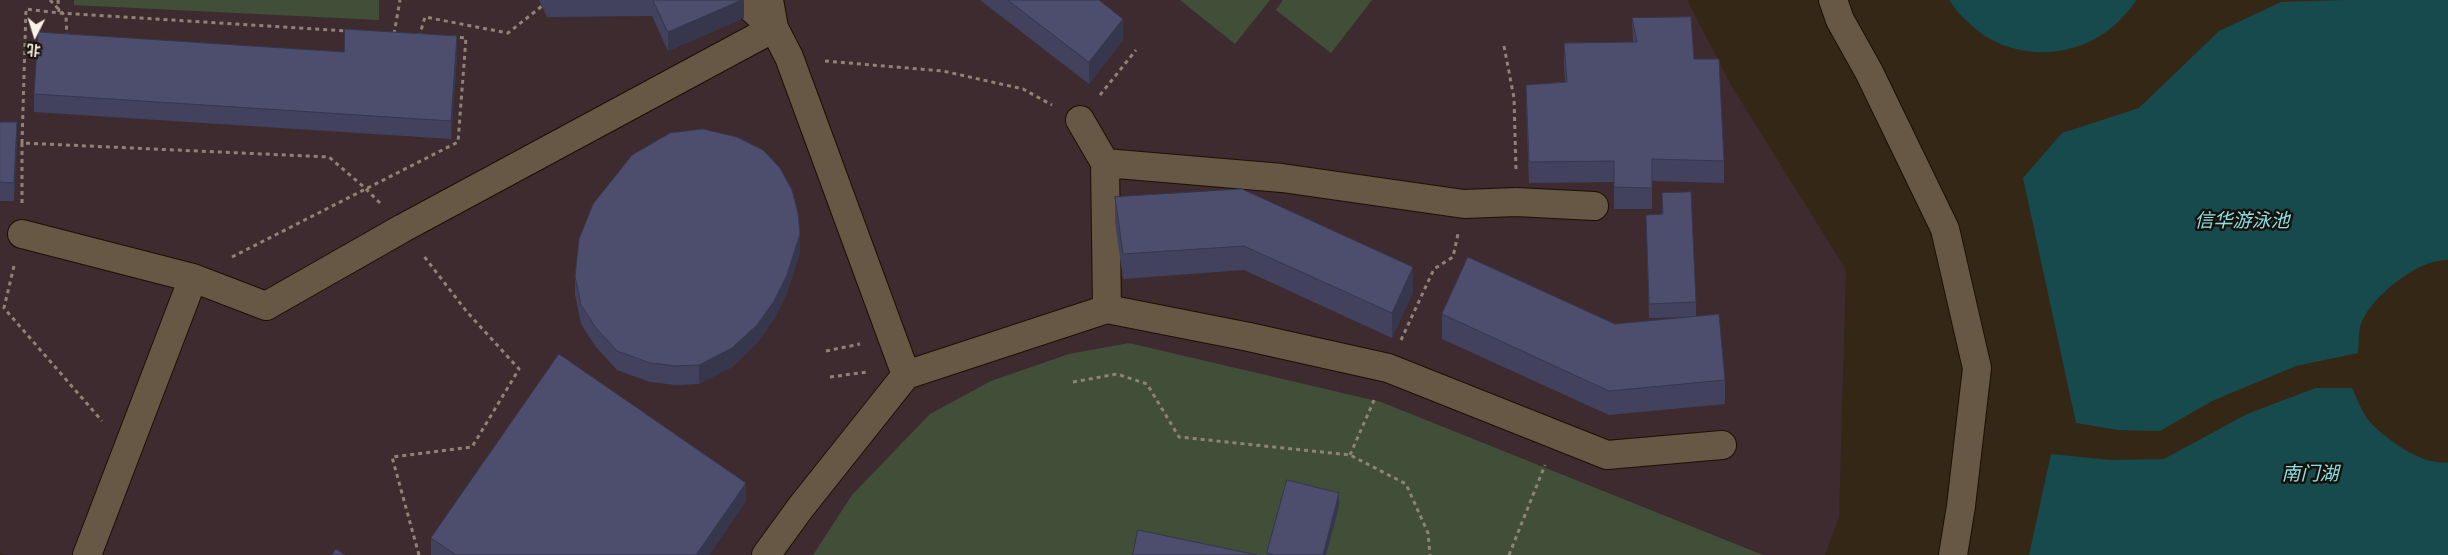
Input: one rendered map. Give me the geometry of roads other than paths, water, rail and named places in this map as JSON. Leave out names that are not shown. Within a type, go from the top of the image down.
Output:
[{"type":"street","points":[[742,0],[774,28]]},
{"type":"street","points":[[768,0],[774,28],[790,58],[906,375]]},
{"type":"street","points":[[1833,0],[1840,20],[1869,72],[1945,229],[1976,368],[1961,506],[1953,555]]},
{"type":"street","points":[[22,234],[193,278],[266,306],[403,228],[774,28]]},
{"type":"street","points":[[1080,120],[1105,163],[1107,309]]},
{"type":"street","points":[[1105,163],[1282,178],[1464,204],[1516,202],[1594,206]]},
{"type":"street","points":[[87,555],[193,278]]},
{"type":"street","points":[[766,555],[906,375],[1107,309],[1249,337],[1388,368],[1608,455],[1722,445]]},
{"type":"water","points":[[1950,0],[2136,0],[2119,21],[2102,34],[2084,44],[2063,50],[2043,52],[2022,50],[2002,44],[1983,35],[1959,13]]},
{"type":"water","name":"信华游泳池","points":[[2448,0],[2448,260],[2424,265],[2398,280],[2386,290],[2362,321],[2359,332],[2358,353],[2296,366],[2212,401],[2160,431],[2118,430],[2076,423],[2023,178],[2062,133],[2139,108],[2219,31],[2281,2]]},
{"type":"water","name":"南门湖","points":[[2316,388],[2352,388],[2367,418],[2385,436],[2417,456],[2428,460],[2448,462],[2448,555],[2029,555],[2051,454],[2111,460],[2164,459],[2247,414]]}]
